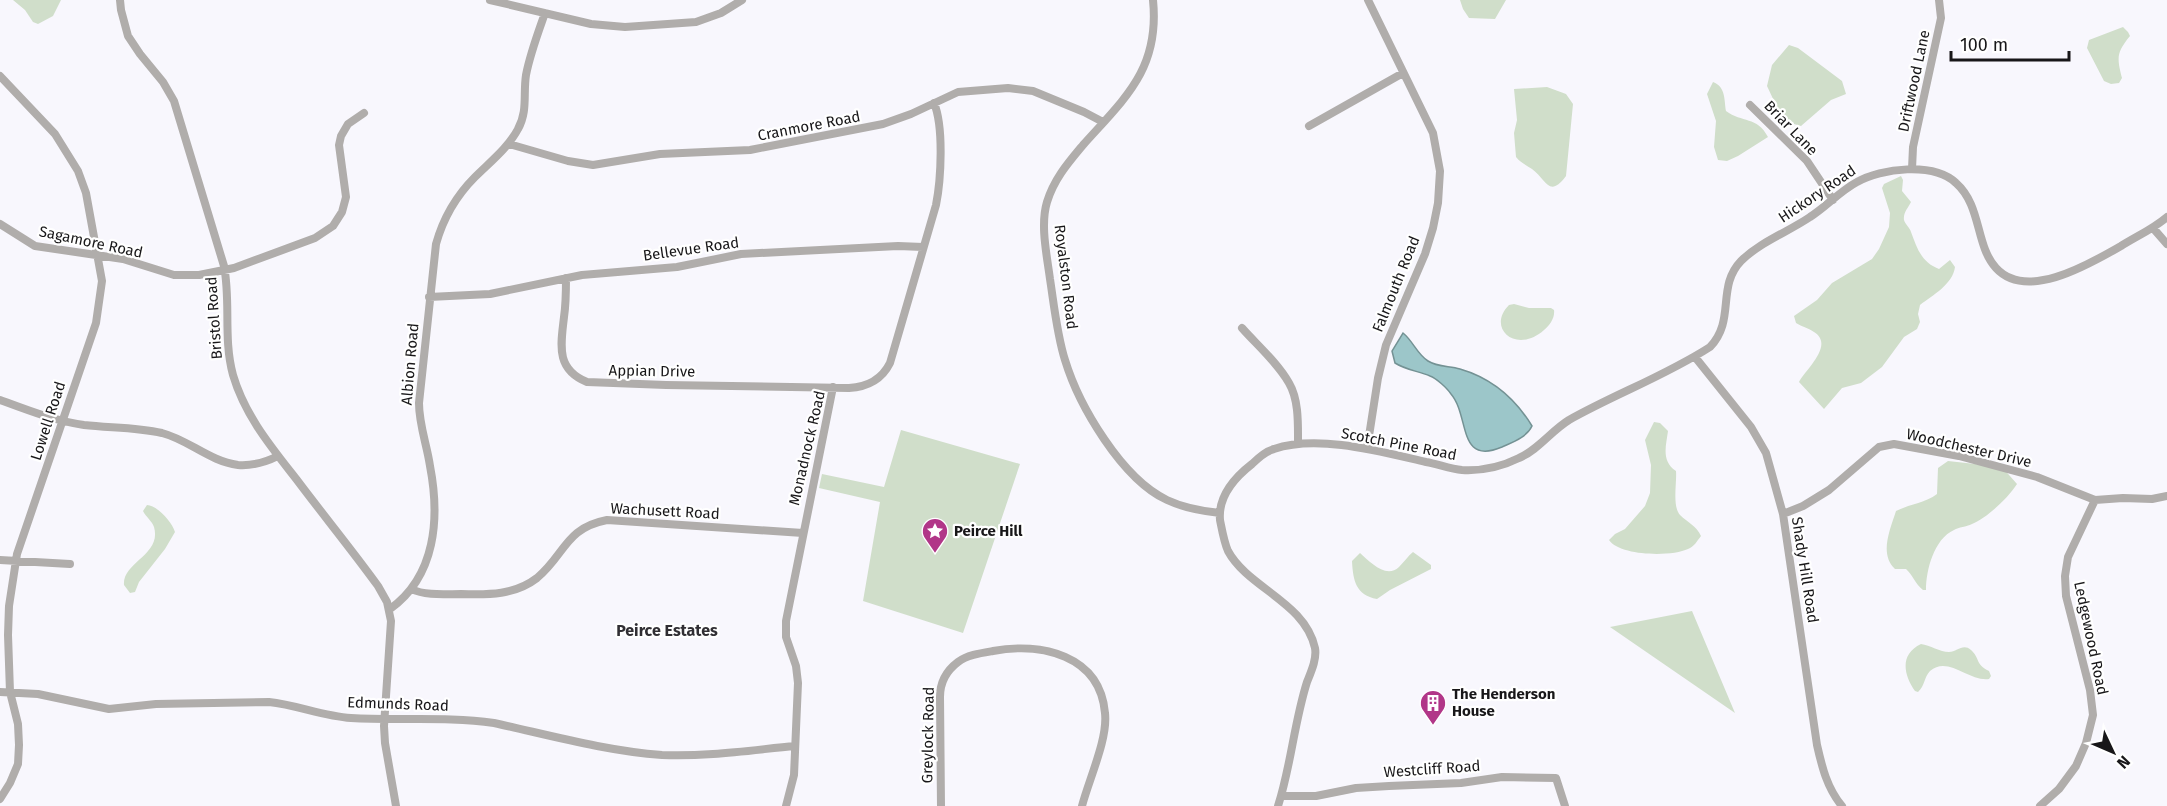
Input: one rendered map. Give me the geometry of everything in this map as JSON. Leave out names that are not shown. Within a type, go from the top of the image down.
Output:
[{"type":"street","name":"Bristol Road","points":[[120,0],[128,36],[166,86],[176,104],[225,270],[226,333],[234,376],[249,413],[278,456],[375,582],[386,598],[390,609]]},
{"type":"street","points":[[490,0],[603,26],[625,27],[677,24],[711,18],[742,0]]},
{"type":"street","name":"Royalston Road","points":[[1153,0],[1154,32],[1147,61],[1134,85],[1056,179],[1046,206],[1048,264],[1064,359],[1088,414],[1106,442],[1142,484],[1165,500],[1182,506],[1220,513]]},
{"type":"street","name":"Falmouth Road","points":[[1367,449],[1376,387],[1386,345],[1425,254],[1438,203],[1440,171],[1433,134],[1368,0]]},
{"type":"street","name":"Driftwood Lane","points":[[1912,169],[1913,147],[1941,18],[1939,0]]},
{"type":"street","name":"Albion Road","points":[[390,609],[411,590],[429,556],[434,520],[432,476],[419,408],[436,244],[445,220],[466,186],[509,144],[524,117],[528,66],[545,13]]},
{"type":"street","points":[[1308,126],[1403,73]]},
{"type":"street","name":"Lowell Road","points":[[0,76],[31,106],[55,134],[78,171],[86,193],[102,281],[96,323],[16,561],[9,606],[10,692],[18,724],[18,764],[0,799]]},
{"type":"street","name":"Cranmore Road","points":[[509,144],[561,160],[588,165],[660,154],[743,151],[868,128],[904,117],[962,91],[1020,88],[1060,102],[1103,122]]},
{"type":"street","name":"Monadnock Road","points":[[786,806],[793,779],[797,674],[785,629],[795,567],[833,387],[864,386],[887,369],[939,190],[939,123],[934,103]]},
{"type":"street","name":"Briar Lane","points":[[1750,105],[1807,161],[1833,200]]},
{"type":"street","name":"Sagamore Road","points":[[0,224],[35,246],[123,259],[163,273],[179,276],[225,270],[315,238],[333,226],[342,212],[346,197],[340,139],[346,126],[364,113]]},
{"type":"street","name":"Hickory Road","points":[[1695,357],[1710,347],[1724,328],[1727,306],[1726,286],[1733,271],[1743,260],[1759,247],[1812,216],[1856,183],[1870,176],[1912,169],[1943,174],[1956,182],[1971,201],[1987,251],[1996,268],[2013,279],[2034,281],[2061,276],[2089,264],[2153,228],[2167,217]]},
{"type":"street","points":[[2153,228],[2167,244]]},
{"type":"street","name":"Bellevue Road","points":[[429,297],[490,294],[603,272],[677,267],[741,254],[898,246],[923,247]]},
{"type":"street","name":"Appian Drive","points":[[566,278],[561,352],[569,370],[583,380],[597,383],[833,387]]},
{"type":"street","points":[[1242,328],[1290,384],[1298,417],[1298,444]]},
{"type":"street","name":"Scotch Pine Road","points":[[1220,513],[1226,492],[1241,473],[1273,449],[1298,444],[1327,444],[1367,449],[1460,470],[1481,470],[1503,465],[1521,457],[1567,422],[1695,357]]},
{"type":"street","name":"Shady Hill Road","points":[[1695,357],[1751,427],[1766,453],[1783,514],[1817,745],[1825,778],[1835,798],[1842,806]]},
{"type":"street","points":[[0,400],[62,421],[84,425],[137,428],[163,433],[177,438],[202,453],[238,465],[261,463],[278,456]]},
{"type":"street","name":"Woodchester Drive","points":[[1783,514],[1803,506],[1829,490],[1879,447],[1894,444],[1959,456],[2037,477],[2095,500],[2152,499],[2167,496]]},
{"type":"street","name":"Ledgewood Road","points":[[2040,806],[2060,789],[2076,766],[2086,743],[2092,715],[2090,690],[2066,596],[2064,576],[2068,558],[2095,500]]},
{"type":"street","points":[[1220,513],[1228,552],[1250,576],[1280,599],[1298,617],[1307,628],[1316,655],[1301,701],[1278,806]]},
{"type":"street","name":"Wachusett Road","points":[[411,590],[424,593],[485,595],[517,589],[541,575],[573,535],[588,526],[607,520],[803,533]]},
{"type":"street","points":[[0,560],[70,564]]},
{"type":"street","points":[[390,609],[384,719],[385,743],[396,806]]},
{"type":"street","name":"Greylock Road","points":[[941,806],[940,697],[943,679],[953,666],[963,659],[988,652],[1019,648],[1046,651],[1074,661],[1088,672],[1102,694],[1105,726],[1082,806]]},
{"type":"street","name":"Edmunds Road","points":[[0,692],[38,694],[109,709],[156,704],[269,702],[348,718],[489,723],[627,751],[656,754],[703,754],[795,746]]},
{"type":"street","name":"Westcliff Road","points":[[1281,796],[1316,796],[1356,788],[1461,783],[1502,777],[1535,777],[1556,778],[1565,806]]},
{"type":"green space","points":[[13,0],[61,0],[53,16],[38,24],[33,22],[25,10]]},
{"type":"green space","points":[[1460,0],[1506,0],[1495,19],[1469,18]]},
{"type":"green space","points":[[2123,27],[2130,36],[2119,56],[2122,78],[2119,83],[2111,84],[2104,81],[2087,48],[2089,40]]},
{"type":"green space","points":[[1789,45],[1798,48],[1842,81],[1846,94],[1831,100],[1801,126],[1787,122],[1781,116],[1767,86],[1772,65]]},
{"type":"green space","points":[[1713,82],[1722,90],[1726,111],[1759,126],[1768,137],[1727,161],[1718,160],[1714,147],[1716,121],[1707,94]]},
{"type":"green space","points":[[1547,87],[1566,94],[1573,104],[1566,176],[1560,183],[1551,187],[1516,157],[1514,133],[1517,120],[1514,89]]},
{"type":"green space","points":[[1901,176],[1902,191],[1911,202],[1904,220],[1918,249],[1928,263],[1939,269],[1950,260],[1955,267],[1951,279],[1942,289],[1920,305],[1918,314],[1920,322],[1917,329],[1904,337],[1882,367],[1861,383],[1842,388],[1824,409],[1799,382],[1817,357],[1821,344],[1820,337],[1796,323],[1794,316],[1817,300],[1832,283],[1872,259],[1889,227],[1890,213],[1882,188],[1884,184]]},
{"type":"green space","points":[[1509,305],[1529,308],[1551,308],[1554,310],[1553,319],[1534,337],[1523,340],[1507,336],[1501,322]]},
{"type":"green space","points":[[1654,422],[1660,423],[1668,431],[1666,458],[1676,471],[1675,500],[1678,511],[1701,536],[1690,548],[1680,552],[1646,554],[1634,552],[1615,545],[1609,540],[1625,529],[1645,506],[1650,493],[1651,465],[1645,440]]},
{"type":"green space","name":"Peirce Hill","points":[[901,430],[1020,464],[963,633],[863,601],[880,502],[819,488],[822,474],[884,487]]},
{"type":"green space","points":[[1948,461],[2002,467],[2017,484],[2003,501],[1984,517],[1954,530],[1941,540],[1933,556],[1926,590],[1923,590],[1906,569],[1895,569],[1890,563],[1887,541],[1896,511],[1937,494],[1938,468]]},
{"type":"green space","points":[[147,505],[156,508],[164,515],[175,532],[165,549],[139,582],[135,592],[130,593],[124,585],[125,577],[147,552],[155,537],[154,527],[143,511]]},
{"type":"green space","points":[[1413,552],[1431,565],[1431,569],[1377,599],[1364,594],[1357,586],[1352,561],[1360,553],[1378,568],[1389,571],[1399,567]]},
{"type":"green space","points":[[1692,611],[1735,713],[1610,627]]},
{"type":"green space","points":[[1921,644],[1949,652],[1968,648],[1991,676],[1989,679],[1981,679],[1951,667],[1937,667],[1928,673],[1920,690],[1915,691],[1908,678],[1906,665],[1910,653]]},
{"type":"water","points":[[1403,333],[1428,361],[1471,373],[1501,390],[1525,416],[1532,426],[1530,430],[1519,439],[1502,447],[1488,451],[1478,450],[1471,444],[1457,403],[1447,389],[1432,377],[1395,363],[1392,351]]},
{"type":"place","name":"Peirce Hill","points":[[935,554]]},
{"type":"place","name":"The Henderson House","points":[[1433,726]]},
{"type":"district","name":"Peirce Estates","points":[[667,630]]}]
